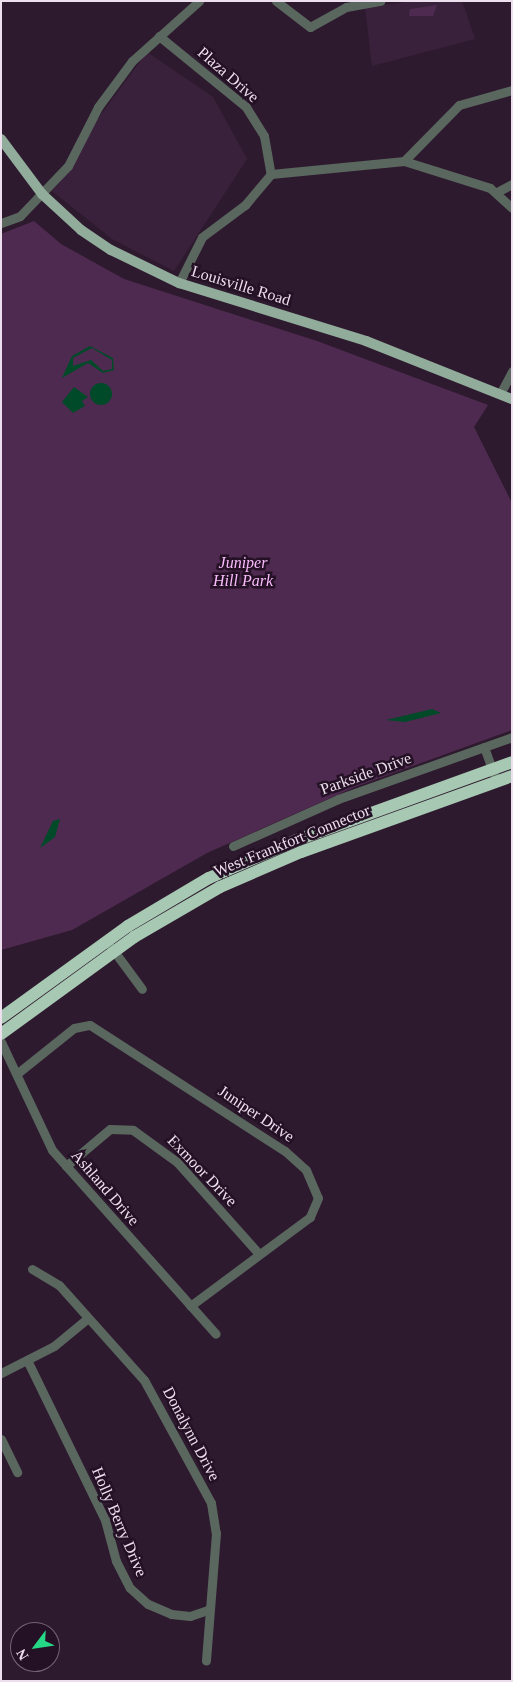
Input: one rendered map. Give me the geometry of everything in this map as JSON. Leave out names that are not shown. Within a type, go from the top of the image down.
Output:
[{"type":"highway","name":"West Frankfort Connector","points":[[1,1034],[160,905],[244,861],[494,775],[512,762]]},
{"type":"highway","name":"West Frankfort Connector","points":[[494,775],[512,776]]},
{"type":"highway","name":"West Frankfort Connector","points":[[1,1018],[110,946]]},
{"type":"main road","name":"Louisville Road","points":[[1,139],[42,194],[81,230],[111,250],[179,283],[366,340],[512,399]]},
{"type":"street","points":[[1,223],[20,216],[42,194],[78,152],[93,116],[132,61],[199,1]]},
{"type":"street","points":[[276,1],[314,27],[346,7],[380,1]]},
{"type":"street","name":"Plaza Drive","points":[[159,36],[246,107],[264,136],[271,174]]},
{"type":"street","points":[[404,161],[459,105],[512,90]]},
{"type":"street","points":[[179,283],[202,237],[245,205],[271,174],[404,161],[472,180],[497,192],[512,208]]},
{"type":"street","points":[[497,192],[512,184]]},
{"type":"street","points":[[500,394],[512,372]]},
{"type":"street","name":"Parkside Drive","points":[[233,846],[338,799],[512,737]]},
{"type":"street","points":[[484,747],[494,775]]},
{"type":"street","points":[[110,946],[142,989]]},
{"type":"street","name":"Juniper Drive","points":[[19,1072],[74,1028],[90,1026],[293,1157],[311,1177],[316,1208],[190,1306]]},
{"type":"street","name":"Ashland Drive","points":[[1,1042],[19,1072],[46,1140],[66,1166],[216,1334]]},
{"type":"street","name":"Exmoor Drive","points":[[66,1166],[110,1130],[133,1130],[177,1162],[259,1254]]},
{"type":"street","name":"Donalynn Drive","points":[[32,1269],[54,1281],[147,1384],[211,1503],[217,1528],[206,1661]]},
{"type":"street","points":[[1,1373],[28,1360],[88,1318]]},
{"type":"street","name":"Holly Berry Drive","points":[[28,1360],[106,1522],[116,1562],[130,1588],[148,1604],[172,1614],[190,1616],[210,1609]]},
{"type":"street","points":[[1,1439],[17,1472]]},
{"type":"shaded area","points":[[415,1],[462,1],[475,39],[372,66],[365,7]]},
{"type":"shaded area","points":[[147,52],[213,97],[247,159],[174,271],[112,239],[52,191],[71,170],[97,120]]},
{"type":"shaded area","points":[[90,346],[113,358],[114,370],[103,373],[88,363],[62,378],[72,356]],"holes":[[[92,348],[112,360],[112,369],[103,371],[91,360],[73,366],[73,358]]]},
{"type":"shaded area","points":[[101,383],[109,386],[112,394],[109,402],[101,405],[93,402],[90,394],[93,386]]},
{"type":"shaded area","points":[[74,387],[88,397],[82,401],[85,406],[73,413],[62,402]]},
{"type":"shaded area","points":[[432,709],[441,713],[405,722],[386,720]]},
{"type":"shaded area","points":[[60,819],[55,837],[40,848],[53,821]]},
{"type":"green space","points":[[437,5],[433,16],[409,16],[410,9]]},
{"type":"green space","name":"Juniper Hill Park","points":[[34,221],[61,244],[124,279],[317,341],[488,405],[474,427],[512,503],[512,730],[355,787],[207,853],[72,930],[1,950],[1,234]]}]
